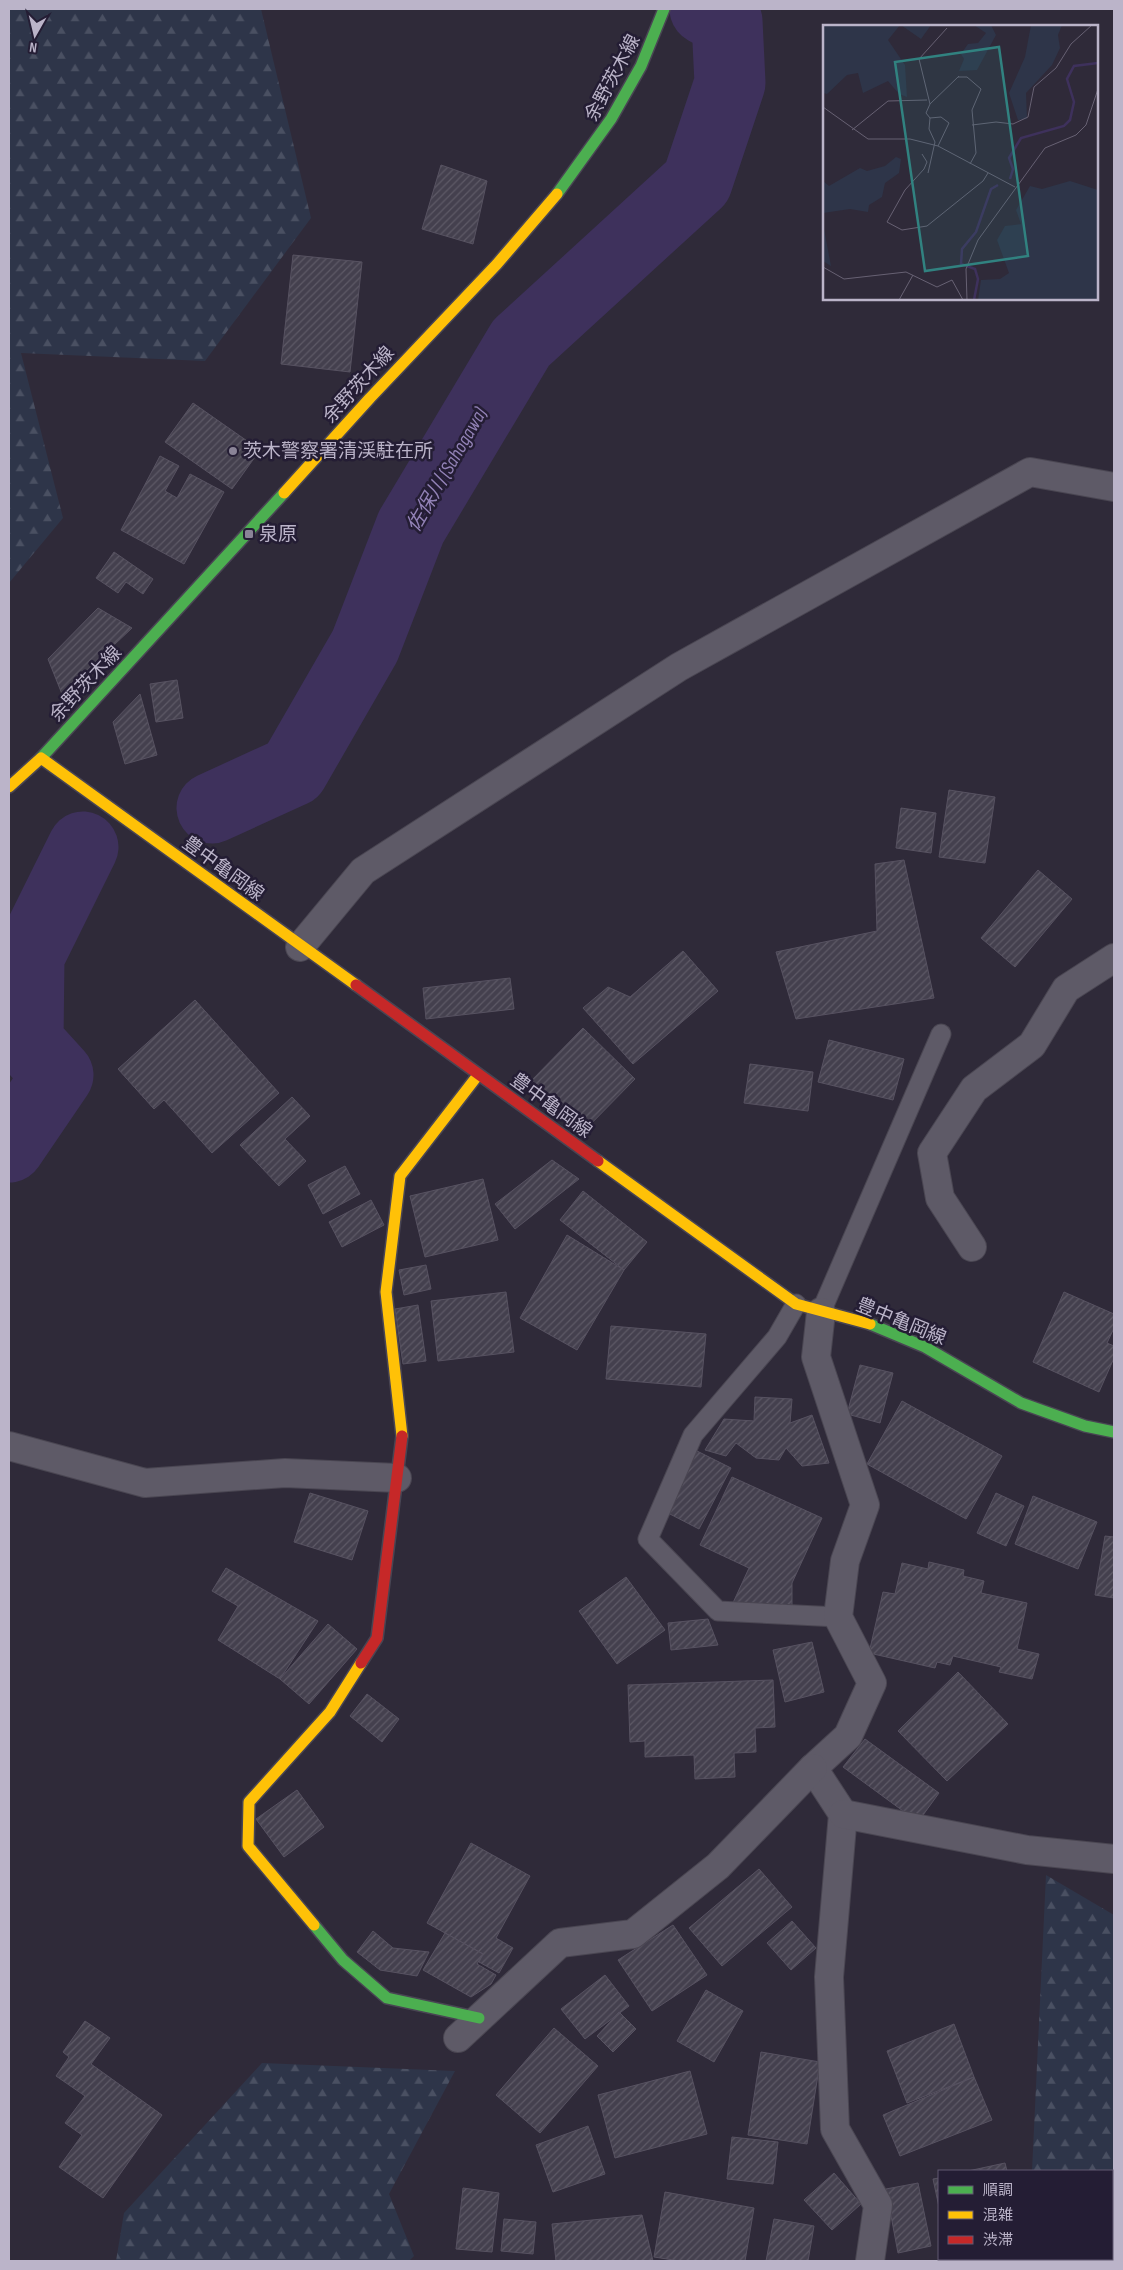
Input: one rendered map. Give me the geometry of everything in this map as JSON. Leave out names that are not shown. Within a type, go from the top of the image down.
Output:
[{"type":"main road","name":"余野茨木線","points":[[40,758],[230,555],[370,398],[512,248],[602,136],[656,34],[664,9]]},
{"type":"main road","points":[[9,787],[40,758]]},
{"type":"main road","name":"豊中亀岡線","points":[[40,758],[478,1075],[808,1308],[867,1323],[925,1347],[1022,1403],[1085,1426],[1114,1432]]},
{"type":"main road","points":[[478,1075],[400,1176],[386,1292],[402,1433],[377,1638],[330,1712],[249,1802],[248,1846],[343,1960],[388,1998],[480,2018]]},
{"type":"street","points":[[300,947],[363,871],[687,662],[1030,472],[1114,487]]},
{"type":"street","points":[[972,1247],[940,1198],[932,1153],[974,1088],[1032,1045],[1066,989],[1114,958]]},
{"type":"street","points":[[458,2038],[560,1943],[633,1934],[718,1866],[813,1768],[848,1736],[872,1683],[838,1617],[845,1561],[865,1505],[816,1357],[808,1308]]},
{"type":"street","points":[[9,1446],[145,1483],[284,1473],[397,1478]]},
{"type":"street","points":[[813,1768],[843,1814],[829,1977],[835,2129],[878,2205],[870,2261]]},
{"type":"street","points":[[843,1814],[1027,1850],[1114,1859]]},
{"type":"lane","points":[[838,1617],[718,1611],[648,1539],[693,1435],[777,1337],[808,1308],[941,1034]]},
{"type":"green space","points":[[9,9],[261,9],[311,218],[205,361],[21,353],[63,518],[9,583]]},
{"type":"green space","points":[[1046,1875],[1114,1915],[1114,2261],[1044,2260],[1113,2260],[1113,2170],[1032,2170]]},
{"type":"green space","points":[[262,2063],[455,2071],[389,2194],[414,2256],[409,2261],[116,2261],[124,2213]]},
{"type":"building","points":[[441,165],[487,181],[473,244],[422,229]]},
{"type":"building","points":[[293,255],[362,262],[350,372],[281,364]]},
{"type":"building","points":[[193,403],[260,450],[232,489],[165,442]]},
{"type":"building","points":[[160,456],[179,466],[165,491],[177,498],[190,474],[224,492],[184,564],[121,530]]},
{"type":"building","points":[[114,552],[153,579],[143,594],[126,582],[118,593],[96,578]]},
{"type":"building","points":[[98,608],[132,628],[62,694],[48,659]]},
{"type":"building","points":[[177,680],[183,718],[156,722],[150,684]]},
{"type":"building","points":[[140,694],[157,755],[125,764],[113,722]]},
{"type":"building","points":[[949,790],[995,797],[985,863],[939,857]]},
{"type":"building","points":[[901,808],[936,813],[931,853],[896,848]]},
{"type":"building","points":[[904,860],[934,998],[796,1019],[776,952],[877,931],[875,864]]},
{"type":"building","points":[[1038,870],[1072,899],[1015,967],[981,938]]},
{"type":"building","points":[[683,951],[718,991],[633,1064],[583,1008],[608,987],[630,997]]},
{"type":"building","points":[[510,978],[514,1009],[426,1019],[423,988]]},
{"type":"building","points":[[195,1000],[279,1093],[212,1153],[164,1100],[154,1109],[118,1069]]},
{"type":"building","points":[[583,1028],[635,1079],[580,1135],[528,1084]]},
{"type":"building","points":[[829,1040],[904,1059],[893,1100],[818,1082]]},
{"type":"building","points":[[750,1064],[813,1072],[808,1111],[744,1103]]},
{"type":"building","points":[[292,1097],[310,1116],[285,1139],[306,1161],[279,1186],[240,1145]]},
{"type":"building","points":[[552,1160],[579,1179],[515,1229],[495,1204]]},
{"type":"building","points":[[345,1166],[360,1194],[323,1214],[308,1185]]},
{"type":"building","points":[[483,1179],[498,1240],[425,1257],[410,1196]]},
{"type":"building","points":[[583,1191],[647,1242],[624,1270],[560,1220]]},
{"type":"building","points":[[371,1200],[384,1225],[342,1247],[329,1222]]},
{"type":"building","points":[[567,1235],[624,1270],[577,1350],[520,1318]]},
{"type":"building","points":[[426,1265],[431,1289],[404,1295],[399,1270]]},
{"type":"building","points":[[506,1292],[514,1352],[438,1361],[431,1301]]},
{"type":"building","points":[[1064,1292],[1114,1314],[1114,1328],[1107,1343],[1114,1346],[1114,1358],[1099,1392],[1033,1362]]},
{"type":"building","points":[[418,1305],[426,1361],[403,1364],[395,1309]]},
{"type":"building","points":[[611,1326],[706,1334],[701,1387],[606,1379]]},
{"type":"building","points":[[860,1365],[893,1373],[880,1423],[847,1414]]},
{"type":"building","points":[[755,1397],[792,1399],[790,1423],[812,1415],[829,1463],[802,1466],[786,1448],[779,1460],[756,1458],[736,1443],[726,1456],[705,1450],[724,1419],[754,1421]]},
{"type":"building","points":[[902,1401],[1002,1456],[966,1519],[867,1464]]},
{"type":"building","points":[[697,1451],[731,1468],[699,1529],[666,1512]]},
{"type":"building","points":[[732,1477],[822,1518],[792,1583],[792,1606],[732,1605],[749,1568],[700,1545]]},
{"type":"building","points":[[310,1493],[368,1511],[352,1560],[294,1542]]},
{"type":"building","points":[[996,1493],[1024,1506],[1006,1546],[977,1533]]},
{"type":"building","points":[[1033,1496],[1097,1522],[1078,1569],[1015,1544]]},
{"type":"building","points":[[1105,1536],[1114,1537],[1114,1598],[1095,1595]]},
{"type":"building","points":[[929,1562],[964,1570],[963,1576],[984,1581],[981,1593],[1027,1603],[1017,1649],[1039,1654],[1032,1679],[999,1672],[1001,1667],[953,1656],[950,1665],[937,1662],[935,1668],[869,1653],[883,1592],[895,1594],[902,1563],[928,1569]]},
{"type":"building","points":[[226,1568],[318,1621],[280,1679],[218,1640],[238,1606],[212,1591]]},
{"type":"building","points":[[626,1577],[665,1630],[617,1664],[579,1611]]},
{"type":"building","points":[[708,1619],[718,1645],[671,1650],[668,1623]]},
{"type":"building","points":[[328,1624],[357,1649],[309,1704],[280,1679]]},
{"type":"building","points":[[812,1642],[824,1692],[785,1702],[773,1650]]},
{"type":"building","points":[[958,1672],[1008,1724],[947,1781],[898,1731]]},
{"type":"building","points":[[773,1680],[775,1727],[755,1728],[756,1752],[734,1753],[735,1777],[695,1779],[694,1755],[645,1757],[645,1741],[630,1742],[628,1685]]},
{"type":"building","points":[[367,1694],[399,1719],[382,1742],[350,1716]]},
{"type":"building","points":[[865,1739],[939,1793],[918,1822],[843,1767]]},
{"type":"building","points":[[297,1790],[324,1827],[284,1857],[256,1819]]},
{"type":"building","points":[[471,1843],[530,1876],[496,1938],[513,1948],[499,1973],[479,1962],[483,1954],[427,1923]]},
{"type":"building","points":[[759,1869],[792,1907],[722,1966],[689,1928]]},
{"type":"building","points":[[792,1921],[816,1948],[791,1970],[767,1943]]},
{"type":"building","points":[[673,1925],[707,1975],[652,2011],[618,1960]]},
{"type":"building","points":[[373,1931],[393,1948],[429,1952],[417,1976],[380,1970],[357,1952]]},
{"type":"building","points":[[445,1933],[483,1954],[477,1964],[496,1975],[491,1984],[471,1997],[423,1970]]},
{"type":"building","points":[[605,1975],[629,2006],[585,2039],[561,2009]]},
{"type":"building","points":[[706,1990],[743,2011],[714,2062],[677,2041]]},
{"type":"building","points":[[619,2012],[636,2029],[613,2052],[597,2036]]},
{"type":"building","points":[[85,2021],[110,2038],[91,2064],[162,2115],[103,2198],[59,2167],[82,2135],[65,2123],[85,2096],[56,2076],[69,2057],[63,2052]]},
{"type":"building","points":[[954,2024],[974,2077],[907,2103],[887,2051]]},
{"type":"building","points":[[554,2028],[598,2066],[540,2133],[496,2095]]},
{"type":"building","points":[[761,2052],[820,2062],[807,2144],[748,2135]]},
{"type":"building","points":[[690,2071],[707,2134],[615,2158],[598,2095]]},
{"type":"building","points":[[974,2077],[992,2120],[900,2156],[883,2115]]},
{"type":"building","points":[[588,2126],[605,2174],[553,2192],[536,2145]]},
{"type":"building","points":[[732,2137],[778,2142],[773,2184],[727,2179]]},
{"type":"building","points":[[1005,2163],[1007,2170],[973,2170]]},
{"type":"building","points":[[834,2173],[861,2204],[832,2230],[804,2200]]},
{"type":"building","points":[[938,2178],[938,2202],[933,2179]]},
{"type":"building","points":[[918,2183],[931,2246],[898,2253],[886,2189]]},
{"type":"building","points":[[463,2188],[499,2193],[492,2252],[456,2249]]},
{"type":"building","points":[[665,2192],[754,2208],[745,2261],[680,2261],[654,2257]]},
{"type":"building","points":[[642,2215],[653,2261],[556,2261],[552,2224]]},
{"type":"building","points":[[504,2219],[536,2222],[533,2254],[501,2251]]},
{"type":"building","points":[[774,2219],[814,2226],[808,2261],[766,2261]]},
{"type":"waterway","name":"佐保川 (Sahogawa)","points":[[212,808],[293,771],[365,646],[411,527],[521,343],[697,182],[730,83],[727,21],[705,9]]},
{"type":"waterway","name":"佐保川 (Sahogawa)","points":[[9,1147],[58,1075],[28,1042],[29,956],[83,847]]},
{"type":"traffic: fast","points":[[557,194],[611,119],[641,66],[664,9]]},
{"type":"traffic: fast","points":[[41,758],[284,493]]},
{"type":"traffic: fast","points":[[870,1324],[925,1347],[1021,1403],[1085,1426],[1114,1432]]},
{"type":"traffic: fast","points":[[314,1925],[343,1960],[387,1998],[479,2018]]},
{"type":"traffic: slow","points":[[284,493],[370,398],[497,264],[557,194]]},
{"type":"traffic: slow","points":[[9,787],[41,758],[356,985]]},
{"type":"traffic: slow","points":[[402,1436],[386,1292],[400,1176],[478,1075]]},
{"type":"traffic: slow","points":[[598,1161],[796,1304],[870,1324]]},
{"type":"traffic: slow","points":[[314,1925],[248,1846],[249,1802],[330,1712],[361,1663]]},
{"type":"traffic: jam","points":[[356,985],[598,1161]]},
{"type":"traffic: jam","points":[[361,1663],[377,1638],[402,1436]]},
{"type":"place","name":"茨木警察署清渓駐在所","points":[[233,451]]},
{"type":"place","name":"泉原","points":[[249,534]]}]
